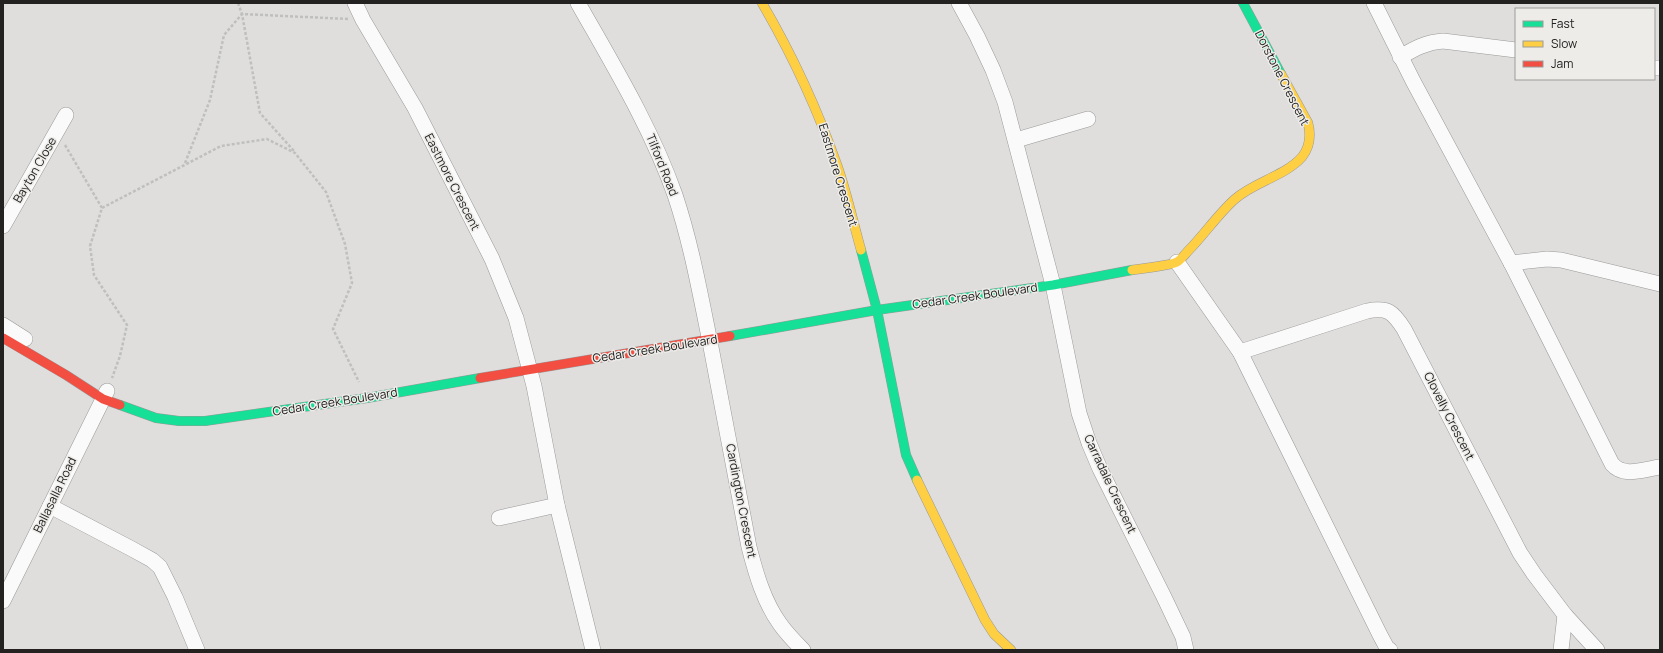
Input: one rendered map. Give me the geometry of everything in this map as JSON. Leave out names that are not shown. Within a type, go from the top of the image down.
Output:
[{"type":"street","name":"Eastmore Crescent","points":[[355,3],[363,20],[415,108],[492,259],[516,318],[529,369]]},
{"type":"street","name":"Tilford Road","points":[[578,3],[634,103],[663,166],[682,217],[692,255],[709,340]]},
{"type":"street","name":"Eastmore Crescent","points":[[762,3],[812,98],[831,146],[877,310]]},
{"type":"street","points":[[958,3],[994,70],[1005,102],[1053,285]]},
{"type":"street","name":"Dorstone Crescent","points":[[1177,262],[1200,239],[1235,199],[1259,183],[1292,166],[1307,150],[1310,132],[1308,123],[1243,3]]},
{"type":"street","points":[[1374,3],[1400,56],[1511,263],[1612,464],[1619,470],[1625,472],[1660,467]]},
{"type":"street","points":[[1400,56],[1428,43],[1438,41],[1515,50]]},
{"type":"street","name":"Bayton Close","points":[[3,226],[66,115]]},
{"type":"street","points":[[1016,140],[1088,119]]},
{"type":"street","points":[[1511,263],[1547,259],[1561,260],[1660,284]]},
{"type":"street","name":"Cedar Creek Boulevard","points":[[3,338],[66,375],[133,410],[156,418],[179,421],[205,421],[367,398],[877,310],[1053,285],[1177,262]]},
{"type":"street","points":[[1177,262],[1240,352],[1380,635],[1387,648],[1390,650]]},
{"type":"street","name":"Carradale Crescent","points":[[1053,285],[1079,413],[1089,443],[1100,469],[1183,637],[1186,650]]},
{"type":"street","name":"Clovelly Crescent","points":[[1240,352],[1367,311],[1383,309],[1390,311],[1397,318],[1404,329],[1520,554],[1565,615],[1597,650]]},
{"type":"street","points":[[877,310],[896,412],[906,455],[985,620],[994,634],[1011,650]]},
{"type":"street","name":"Cedar Creek Boulevard","points":[[3,325],[105,395]]},
{"type":"street","name":"Cardington Crescent","points":[[709,340],[749,547],[755,569],[771,610],[780,625],[803,650]]},
{"type":"street","points":[[529,369],[557,505],[593,650]]},
{"type":"street","name":"Ballasalla Road","points":[[3,600],[105,395]]},
{"type":"street","points":[[499,518],[557,505]]},
{"type":"street","points":[[50,506],[152,560],[160,567],[175,597],[197,650]]},
{"type":"street","points":[[1561,650],[1565,615]]},
{"type":"path","points":[[238,3],[242,14],[260,113],[295,153],[326,192],[345,244],[352,283],[333,329],[367,398]]},
{"type":"path","points":[[242,14],[363,20]]},
{"type":"path","points":[[185,164],[210,100],[224,35],[242,14]]},
{"type":"path","points":[[58,131],[102,208]]},
{"type":"path","points":[[105,395],[120,356],[127,325],[94,275],[90,246],[102,208],[220,146],[267,139],[295,153]]},
{"type":"traffic: fast","points":[[1243,3],[1281,74]]},
{"type":"traffic: fast","points":[[861,250],[877,310],[906,455],[917,480]]},
{"type":"traffic: fast","points":[[730,336],[877,310],[1053,285],[1132,270]]},
{"type":"traffic: fast","points":[[120,405],[156,418],[179,421],[205,421],[367,398],[480,378]]},
{"type":"traffic: slow","points":[[762,3],[804,82],[821,123],[841,176],[861,250]]},
{"type":"traffic: slow","points":[[1132,270],[1162,266],[1178,261],[1235,199],[1251,188],[1295,164],[1302,157],[1307,149],[1309,141],[1308,123],[1281,74]]},
{"type":"traffic: slow","points":[[917,480],[985,620],[994,634],[1011,650]]},
{"type":"traffic: jam","points":[[480,378],[730,336]]},
{"type":"traffic: jam","points":[[3,338],[66,375],[103,399],[120,405]]}]
